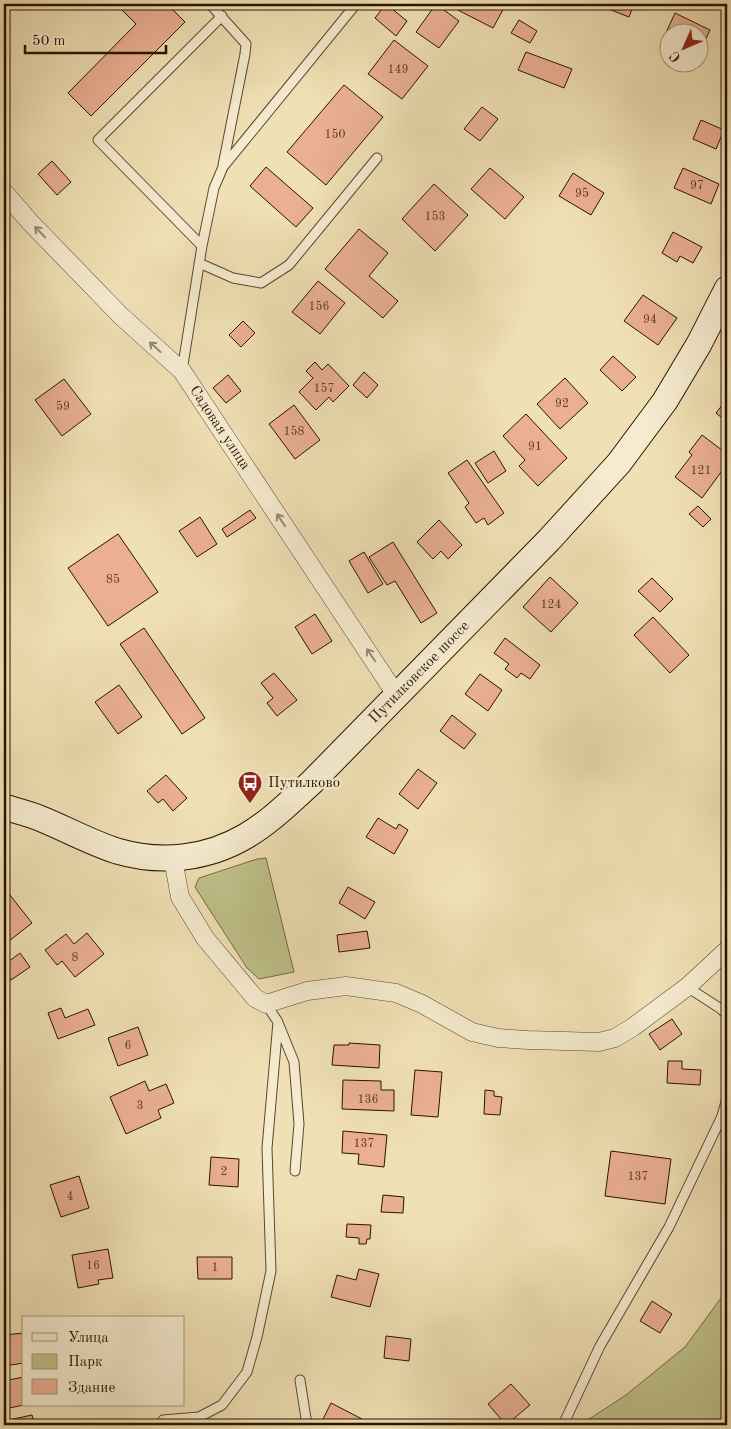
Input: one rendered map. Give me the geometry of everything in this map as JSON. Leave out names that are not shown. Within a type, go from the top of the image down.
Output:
[{"type":"main road","name":"Путилковское шоссе","points":[[4,807],[42,818],[88,840],[117,851],[144,857],[173,859],[196,856],[247,836],[277,814],[312,783],[549,540],[619,463],[665,401],[699,344],[727,289]]},
{"type":"street","name":"Садовая улица","points":[[4,192],[29,221],[121,316],[182,371],[397,696]]},
{"type":"street","points":[[173,859],[180,897],[205,938],[255,998],[266,1004],[308,990],[346,986],[396,994],[422,1004],[472,1032],[498,1038],[600,1042],[615,1038],[687,987],[727,950]]},
{"type":"lane","points":[[182,371],[202,246],[214,188],[223,167],[246,44],[210,4]]},
{"type":"lane","points":[[223,167],[356,4]]},
{"type":"lane","points":[[202,246],[98,140],[222,16]]},
{"type":"lane","points":[[199,262],[233,278],[261,283],[289,264],[377,158]]},
{"type":"lane","points":[[687,987],[727,1015]]},
{"type":"lane","points":[[266,1004],[278,1022],[294,1062],[299,1124],[295,1171]]},
{"type":"lane","points":[[163,1420],[199,1418],[222,1405],[246,1372],[257,1337],[271,1271],[267,1148],[278,1022]]},
{"type":"lane","points":[[563,1425],[600,1346],[669,1227],[722,1116],[727,1098]]},
{"type":"lane","points":[[300,1380],[307,1425]]},
{"type":"green space","points":[[266,858],[294,972],[259,979],[247,968],[195,887],[199,878],[257,859]]},
{"type":"green space","points":[[727,1290],[727,1425],[580,1425],[626,1395],[685,1347]]},
{"type":"building","points":[[116,4],[167,4],[185,22],[91,116],[68,93],[136,24]]},
{"type":"building","points":[[386,4],[407,21],[396,36],[375,18]]},
{"type":"building","points":[[436,4],[459,21],[439,48],[416,32]]},
{"type":"building","points":[[456,4],[506,4],[493,28],[454,8]]},
{"type":"building","points":[[596,4],[634,4],[629,17]]},
{"type":"building","points":[[675,13],[694,22],[671,22]]},
{"type":"building","points":[[519,20],[537,31],[530,43],[511,33]]},
{"type":"building","points":[[394,40],[428,66],[402,99],[368,74]]},
{"type":"building","points":[[526,52],[572,69],[564,88],[518,70]]},
{"type":"building","points":[[344,85],[383,117],[326,185],[287,152]]},
{"type":"building","points":[[482,107],[498,119],[480,141],[464,129]]},
{"type":"building","points":[[701,120],[724,130],[716,149],[693,139]]},
{"type":"building","points":[[52,161],[71,182],[57,195],[38,174]]},
{"type":"building","points":[[266,167],[313,208],[296,227],[250,186]]},
{"type":"building","points":[[490,168],[524,197],[505,219],[471,189]]},
{"type":"building","points":[[683,168],[719,184],[711,204],[674,188]]},
{"type":"building","points":[[573,173],[604,193],[591,215],[559,196]]},
{"type":"building","points":[[434,184],[468,215],[435,251],[402,219]]},
{"type":"building","points":[[359,229],[388,253],[369,276],[398,301],[383,318],[325,269]]},
{"type":"building","points":[[673,232],[702,247],[693,263],[680,256],[677,262],[662,253]]},
{"type":"building","points":[[318,281],[345,303],[320,334],[292,312]]},
{"type":"building","points":[[643,295],[677,318],[658,345],[624,321]]},
{"type":"building","points":[[243,321],[255,333],[241,347],[229,335]]},
{"type":"building","points":[[613,356],[636,377],[622,391],[600,370]]},
{"type":"building","points":[[315,362],[322,370],[328,364],[349,386],[333,402],[329,397],[316,410],[299,392],[313,378],[306,371]]},
{"type":"building","points":[[364,372],[378,385],[367,398],[353,385]]},
{"type":"building","points":[[228,375],[241,391],[226,403],[213,388]]},
{"type":"building","points":[[565,378],[588,403],[560,429],[537,404]]},
{"type":"building","points":[[64,379],[91,414],[62,436],[35,400]]},
{"type":"building","points":[[727,399],[727,422],[716,413]]},
{"type":"building","points":[[294,405],[320,440],[295,459],[269,424]]},
{"type":"building","points":[[526,414],[567,458],[538,486],[519,466],[525,460],[503,436]]},
{"type":"building","points":[[702,435],[727,454],[727,464],[702,498],[675,477],[692,455],[689,452]]},
{"type":"building","points":[[494,451],[506,471],[488,483],[475,463]]},
{"type":"building","points":[[467,460],[504,513],[488,525],[484,518],[476,523],[465,507],[469,503],[448,473]]},
{"type":"building","points":[[698,506],[711,519],[703,527],[689,514]]},
{"type":"building","points":[[250,510],[256,518],[227,537],[222,529]]},
{"type":"building","points":[[200,517],[217,544],[197,557],[179,531]]},
{"type":"building","points":[[439,520],[462,545],[448,559],[441,551],[433,559],[417,542]]},
{"type":"building","points":[[118,534],[158,592],[108,626],[68,568]]},
{"type":"building","points":[[393,542],[437,613],[421,623],[395,581],[387,585],[369,557]]},
{"type":"building","points":[[364,552],[383,584],[368,593],[349,561]]},
{"type":"building","points":[[550,577],[578,603],[551,632],[523,607]]},
{"type":"building","points":[[652,578],[673,599],[660,612],[638,591]]},
{"type":"building","points":[[315,614],[332,641],[312,654],[295,627]]},
{"type":"building","points":[[653,617],[689,655],[670,673],[634,635]]},
{"type":"building","points":[[144,628],[205,718],[182,734],[120,644]]},
{"type":"building","points":[[505,638],[540,665],[530,679],[521,673],[517,678],[505,669],[509,664],[494,653]]},
{"type":"building","points":[[274,673],[297,700],[277,716],[267,703],[273,698],[261,683]]},
{"type":"building","points":[[480,674],[502,690],[488,711],[465,694]]},
{"type":"building","points":[[119,685],[142,717],[118,734],[95,702]]},
{"type":"building","points":[[452,715],[476,734],[464,749],[440,731]]},
{"type":"building","points":[[418,769],[437,783],[418,809],[399,794]]},
{"type":"building","points":[[166,775],[187,798],[173,811],[163,799],[158,803],[147,791]]},
{"type":"building","points":[[378,818],[396,829],[399,824],[408,830],[394,854],[366,837]]},
{"type":"building","points":[[348,887],[375,902],[365,919],[339,903]]},
{"type":"building","points":[[6,890],[32,923],[9,941],[4,934],[4,892]]},
{"type":"building","points":[[367,931],[370,948],[339,952],[337,935]]},
{"type":"building","points":[[87,933],[104,954],[75,977],[62,961],[57,965],[45,950],[66,934],[74,944]]},
{"type":"building","points":[[20,953],[30,967],[11,980],[4,971],[4,965]]},
{"type":"building","points":[[61,1008],[65,1018],[88,1009],[95,1025],[58,1039],[48,1013]]},
{"type":"building","points":[[672,1019],[682,1034],[660,1050],[649,1034]]},
{"type":"building","points":[[138,1027],[148,1055],[118,1066],[108,1038]]},
{"type":"building","points":[[349,1043],[380,1045],[379,1068],[332,1065],[334,1045],[349,1045]]},
{"type":"building","points":[[668,1061],[682,1061],[682,1069],[701,1070],[700,1085],[667,1083]]},
{"type":"building","points":[[415,1070],[442,1072],[438,1117],[411,1115]]},
{"type":"building","points":[[343,1080],[381,1081],[381,1090],[394,1090],[394,1111],[342,1109]]},
{"type":"building","points":[[145,1081],[149,1091],[166,1084],[174,1103],[158,1110],[161,1118],[126,1134],[110,1097]]},
{"type":"building","points":[[485,1090],[494,1091],[494,1096],[502,1097],[500,1115],[484,1114]]},
{"type":"building","points":[[343,1131],[387,1135],[384,1167],[358,1164],[359,1154],[342,1153]]},
{"type":"building","points":[[611,1151],[671,1159],[665,1204],[605,1196]]},
{"type":"building","points":[[211,1157],[239,1159],[238,1187],[209,1185]]},
{"type":"building","points":[[79,1176],[89,1208],[61,1217],[50,1185]]},
{"type":"building","points":[[383,1195],[404,1197],[403,1213],[381,1212]]},
{"type":"building","points":[[347,1224],[371,1225],[370,1239],[367,1239],[366,1244],[359,1244],[359,1238],[346,1237]]},
{"type":"building","points":[[108,1249],[113,1278],[98,1280],[99,1284],[78,1288],[72,1255]]},
{"type":"building","points":[[197,1257],[232,1257],[232,1279],[198,1279]]},
{"type":"building","points":[[359,1269],[379,1274],[370,1307],[331,1297],[337,1275],[356,1280]]},
{"type":"building","points":[[652,1301],[672,1314],[660,1333],[640,1321]]},
{"type":"building","points":[[22,1333],[22,1363],[4,1366],[4,1335]]},
{"type":"building","points":[[386,1336],[411,1339],[409,1361],[384,1358]]},
{"type":"building","points":[[22,1377],[22,1405],[4,1409],[4,1381]]},
{"type":"building","points":[[511,1384],[530,1405],[506,1425],[488,1404]]},
{"type":"building","points":[[331,1403],[362,1419],[359,1425],[320,1425]]},
{"type":"building","points":[[32,1415],[35,1425],[10,1425],[9,1420]]},
{"type":"place","name":"Путилково","points":[[250,804]]}]
